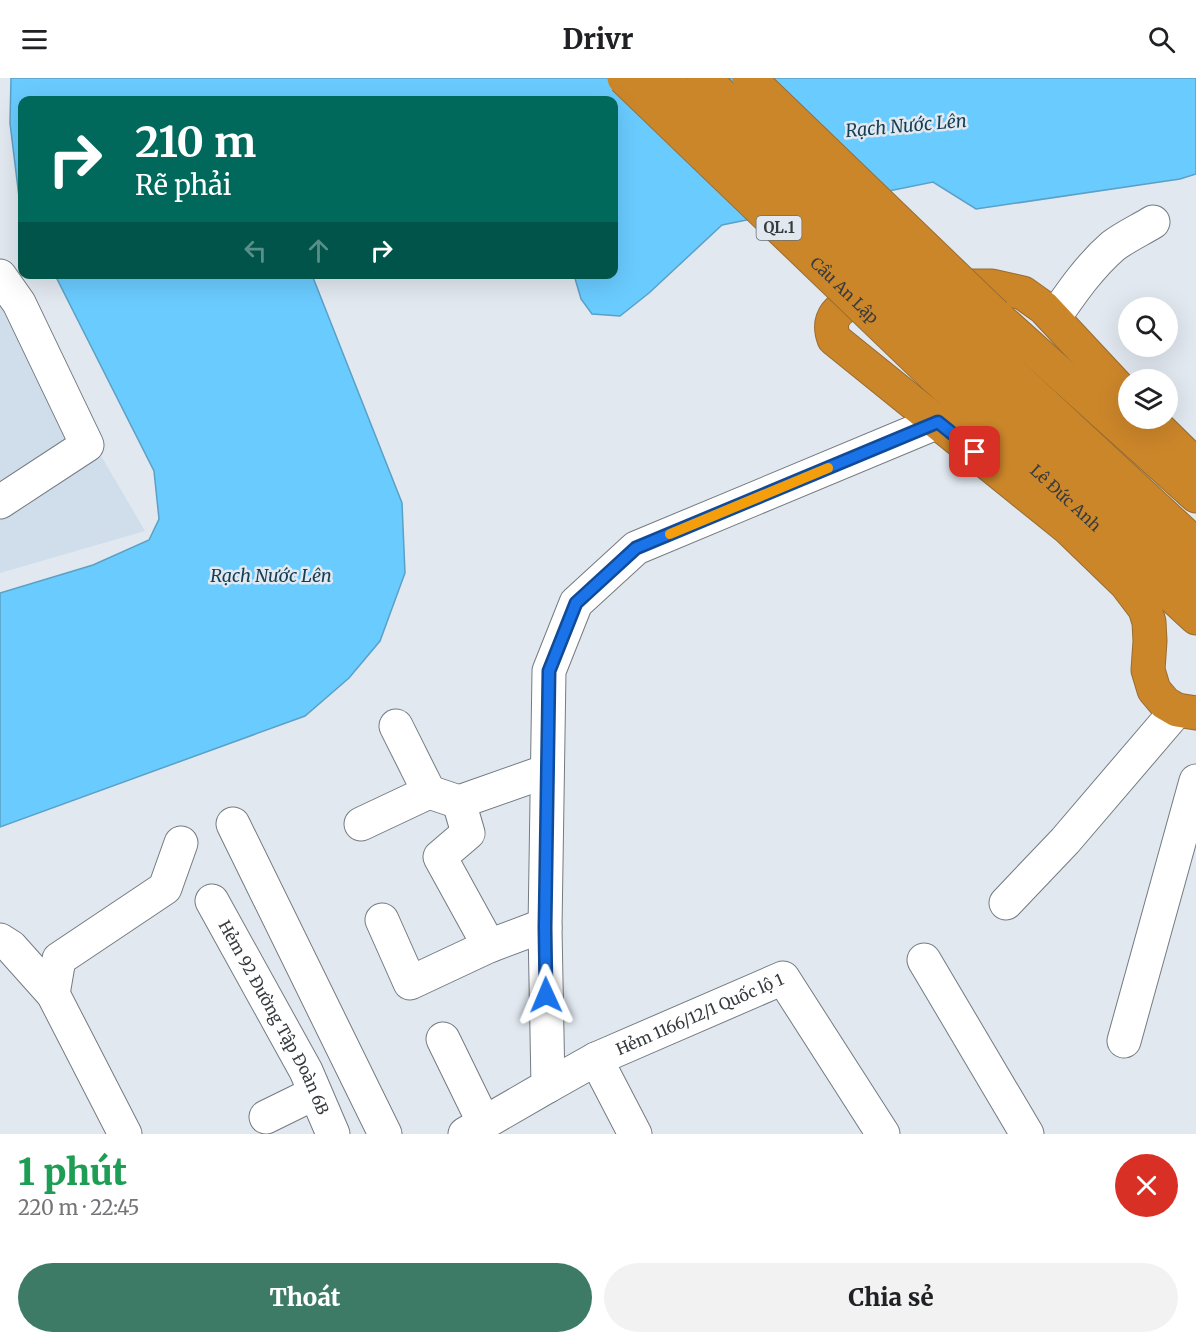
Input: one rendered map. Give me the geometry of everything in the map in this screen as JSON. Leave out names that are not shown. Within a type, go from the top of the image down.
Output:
[{"type":"highway","name":"Cầu An Lập","points":[[624,78],[964,347]]},
{"type":"highway","name":"Cầu An Lập","points":[[663,78],[964,347]]},
{"type":"highway","name":"QL.1","points":[[704,78],[964,347],[1196,545]]},
{"type":"highway","name":"QL.1","points":[[749,78],[964,347],[1196,496]]},
{"type":"highway","points":[[1118,387],[1054,318],[1023,293],[992,286],[932,287],[896,292],[855,301],[842,308],[832,321],[834,339],[1068,528],[1137,597],[1145,609],[1149,622],[1151,684],[1158,696],[1186,712]]},
{"type":"highway","name":"Lê Đức Anh","points":[[964,347],[1196,584]]},
{"type":"highway","name":"Lê Đức Anh","points":[[964,347],[1196,618]]},
{"type":"highway","points":[[1159,429],[1196,465]]},
{"type":"street","points":[[1054,318],[1075,287],[1100,259],[1115,245],[1153,222]]},
{"type":"street","points":[[0,276],[19,303],[87,445],[0,502]]},
{"type":"street","points":[[548,1086],[545,928],[549,671],[576,603],[636,548],[938,422]]},
{"type":"street","points":[[1006,903],[1186,712]]},
{"type":"street","points":[[396,726],[429,792]]},
{"type":"street","points":[[361,824],[429,792],[459,801],[547,771]]},
{"type":"street","points":[[1124,1041],[1196,781]]},
{"type":"street","points":[[459,801],[468,833],[440,857],[489,946]]},
{"type":"street","points":[[233,824],[385,1134]]},
{"type":"street","points":[[53,994],[59,959],[165,888],[181,843]]},
{"type":"street","name":"Hẻm 92 Đường Tập Đoàn 6B","points":[[212,901],[306,1071],[333,1134]]},
{"type":"street","points":[[382,920],[410,983],[489,946],[537,928],[545,928]]},
{"type":"street","points":[[0,940],[10,947],[53,994],[125,1134]]},
{"type":"street","points":[[924,960],[1028,1134]]},
{"type":"street","name":"Hẻm 1166/12/1 Quốc lộ 1","points":[[475,1128],[596,1059],[783,978],[879,1133]]},
{"type":"street","points":[[442,1039],[475,1128]]},
{"type":"street","points":[[596,1059],[635,1134]]},
{"type":"street","points":[[266,1117],[315,1093]]},
{"type":"shaded area","points":[[0,283],[145,531],[0,573]]},
{"type":"water","name":"Rạch Nước Lên","points":[[11,78],[1196,78],[1196,174],[1180,179],[976,209],[933,182],[722,225],[649,293],[620,316],[592,314],[581,299],[575,279],[618,279],[618,96],[18,96],[18,189],[10,123]]},
{"type":"water","name":"Rạch Nước Lên","points":[[57,279],[314,279],[402,503],[405,573],[380,641],[349,678],[305,716],[0,827],[0,593],[93,565],[149,540],[159,519],[154,471]]},
{"type":"slow traffic","points":[[670,534],[828,468]]},
{"type":"route","points":[[546,995],[549,671],[576,603],[636,548],[938,422],[975,452]]}]
